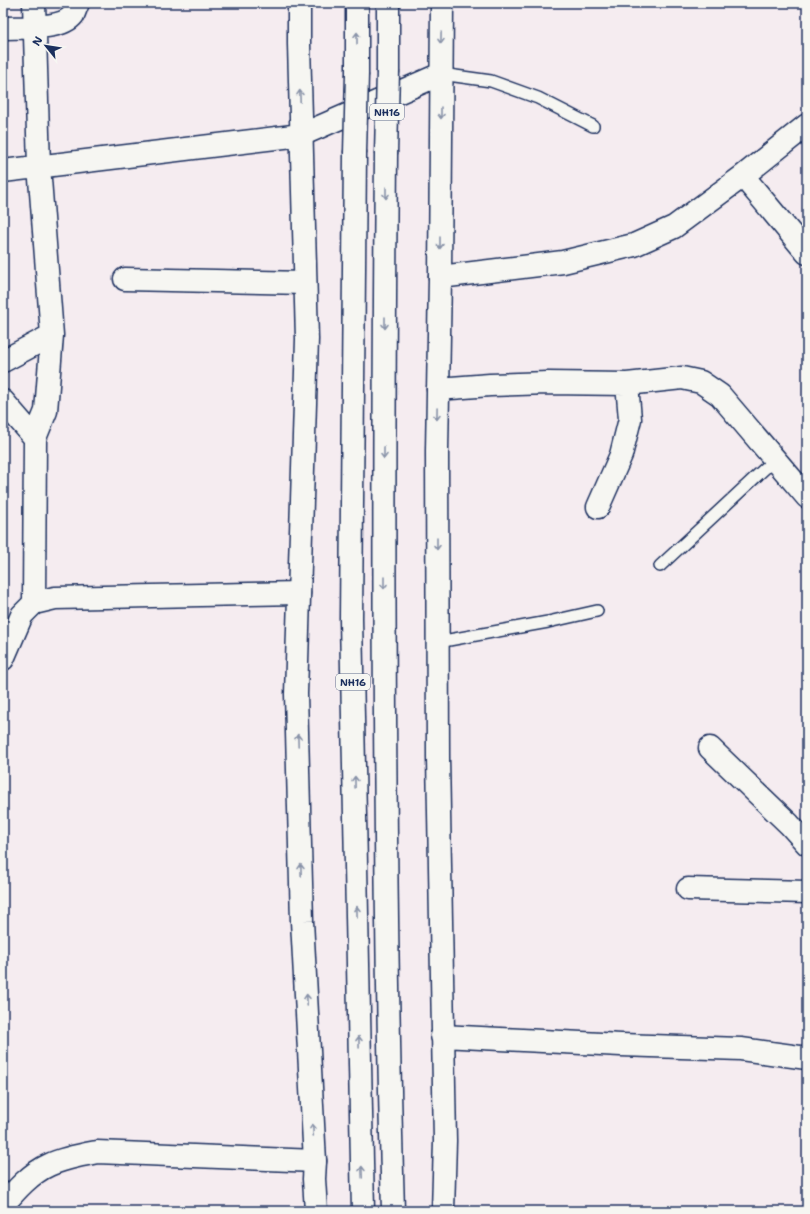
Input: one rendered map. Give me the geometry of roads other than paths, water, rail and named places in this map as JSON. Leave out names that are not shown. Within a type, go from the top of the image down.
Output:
[{"type":"main road","points":[[34,3],[36,27],[39,166],[52,335],[46,411],[35,438],[34,603]]},
{"type":"main road","points":[[3,28],[36,27],[59,24],[72,16],[78,3]]},
{"type":"main road","points":[[299,3],[298,44],[307,339],[296,694],[302,921],[315,1161],[314,1179],[316,1211]]},
{"type":"main road","name":"NH16","points":[[357,3],[351,619],[363,1211]]},
{"type":"main road","name":"NH16","points":[[388,3],[384,640],[393,1211]]},
{"type":"main road","points":[[442,3],[438,389],[438,750],[445,1140],[443,1211]]},
{"type":"main road","points":[[3,171],[301,135],[441,74]]},
{"type":"main road","points":[[440,278],[563,262],[634,245],[674,227],[805,130]]},
{"type":"main road","points":[[743,176],[807,253]]},
{"type":"main road","points":[[125,279],[305,283]]},
{"type":"main road","points":[[3,361],[52,335]]},
{"type":"main road","points":[[438,389],[541,383],[627,384],[682,378],[701,382],[720,395],[807,497]]},
{"type":"main road","points":[[598,507],[621,455],[630,419],[627,384]]},
{"type":"main road","points":[[3,402],[35,438]]},
{"type":"main road","points":[[3,659],[22,615],[34,603],[55,598],[299,593]]},
{"type":"main road","points":[[710,748],[807,844]]},
{"type":"main road","points":[[688,889],[807,892]]},
{"type":"main road","points":[[442,1036],[621,1045],[741,1049],[807,1058]]},
{"type":"main road","points":[[3,1205],[22,1183],[48,1165],[71,1157],[97,1152],[315,1161]]},
{"type":"lane","points":[[441,74],[491,81],[538,98],[593,126]]},
{"type":"lane","points":[[660,566],[775,459]]},
{"type":"lane","points":[[438,642],[548,622],[597,611]]}]
